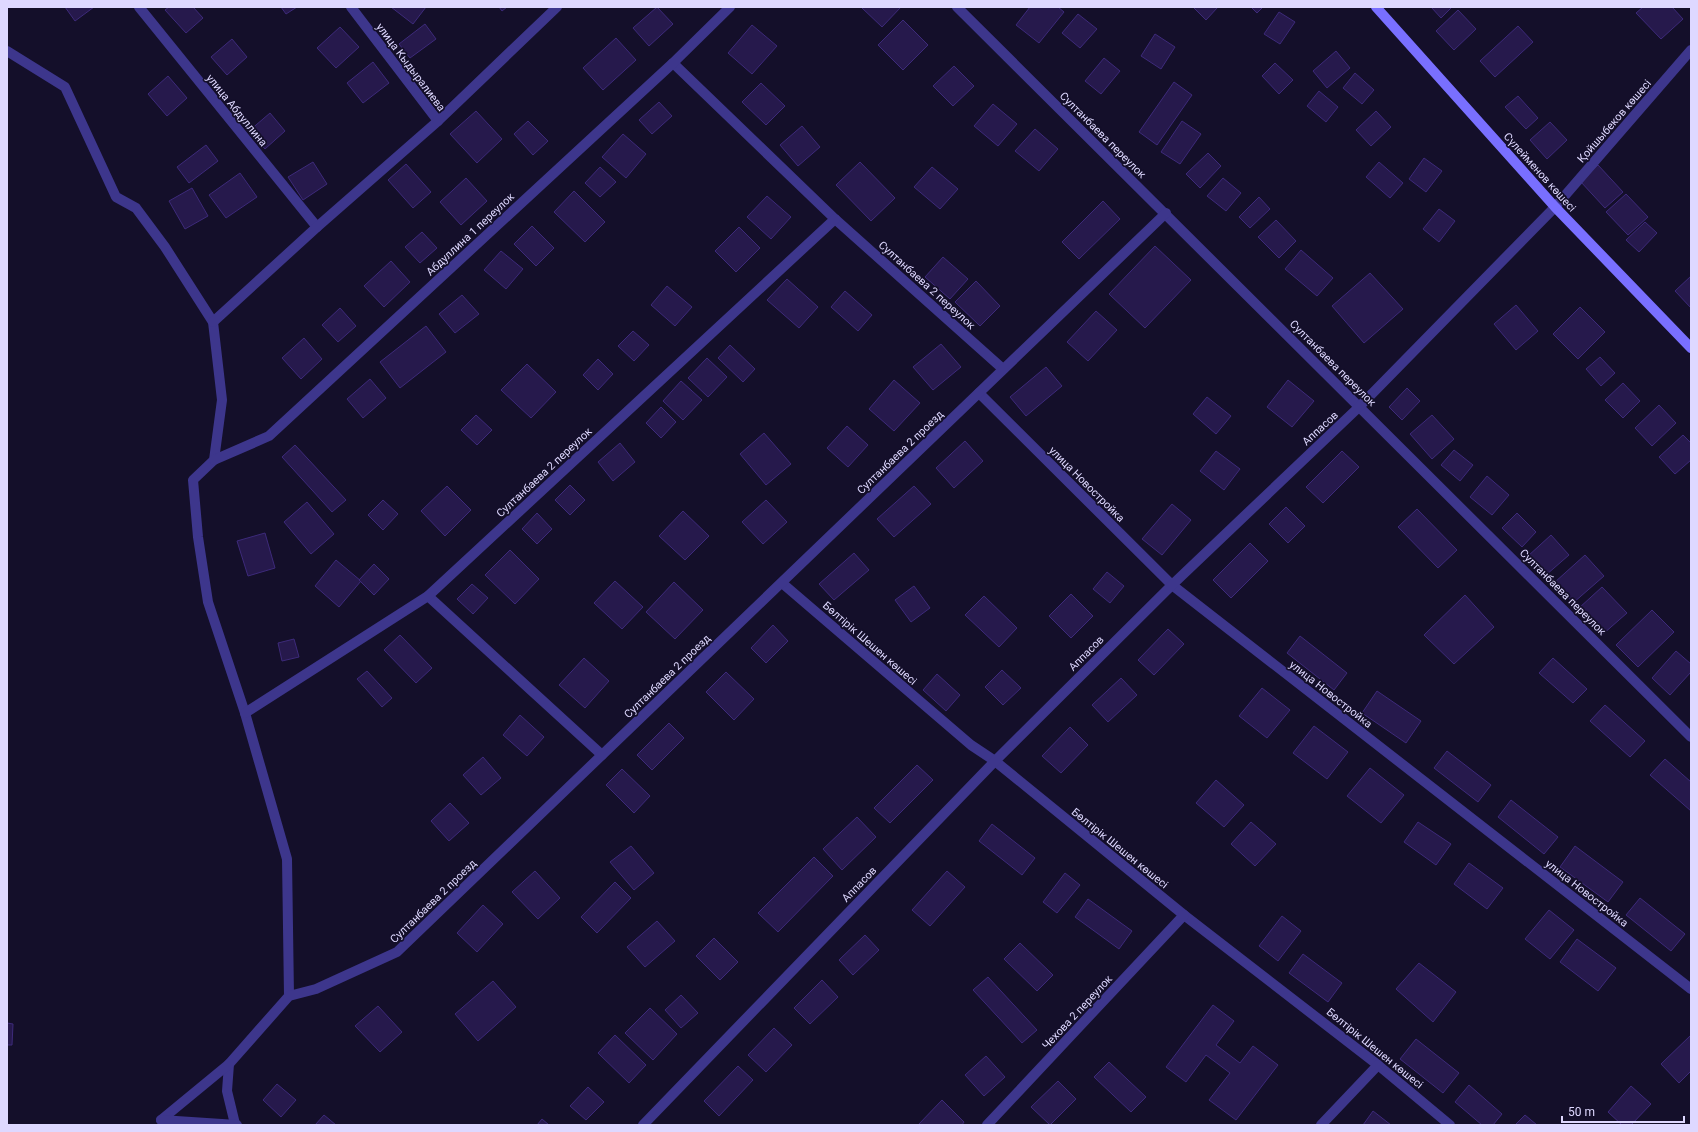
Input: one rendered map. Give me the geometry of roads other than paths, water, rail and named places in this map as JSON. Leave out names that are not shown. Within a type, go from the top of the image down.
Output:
[{"type":"main road","name":"Сүлейменов көшесі","points":[[1376,7],[1555,207],[1691,348]]},
{"type":"street","name":"улица Абдуллина","points":[[139,7],[317,227]]},
{"type":"street","name":"улица Кыдыралиева","points":[[351,7],[438,122]]},
{"type":"street","name":"Абдуллина 1 переулок","points":[[214,460],[269,436],[673,63],[730,7]]},
{"type":"street","name":"Султанбаева переулок","points":[[957,7],[1166,213],[1691,737]]},
{"type":"street","points":[[213,322],[317,227],[438,122],[556,8]]},
{"type":"street","name":"Қойшыбеков көшесі","points":[[1555,207],[1691,50]]},
{"type":"street","points":[[7,51],[64,87],[116,197],[136,208],[165,248],[213,322],[222,400],[214,460],[193,480],[198,537],[208,602],[246,713],[286,859],[289,996],[229,1064],[162,1120],[236,1124],[227,1091],[229,1064]]},
{"type":"street","name":"Султанбаева 2 переулок","points":[[673,63],[835,219],[1003,369]]},
{"type":"street","name":"Аппасов","points":[[643,1125],[995,761],[1172,585],[1360,406],[1555,207]]},
{"type":"street","name":"Султанбаева 2 проезд","points":[[289,996],[316,989],[397,952],[1166,213]]},
{"type":"street","name":"Султанбаева 2 переулок","points":[[246,713],[428,596],[835,219]]},
{"type":"street","name":"улица Новостройка","points":[[979,393],[1172,585],[1691,989]]},
{"type":"street","name":"Бөлтірік Шешен көшесі","points":[[782,582],[971,745],[995,761],[1184,915],[1378,1065],[1450,1125]]},
{"type":"street","points":[[428,596],[602,755]]},
{"type":"street","name":"Чехова 2 переулок","points":[[987,1125],[1184,915]]},
{"type":"street","points":[[1321,1125],[1378,1065]]}]
